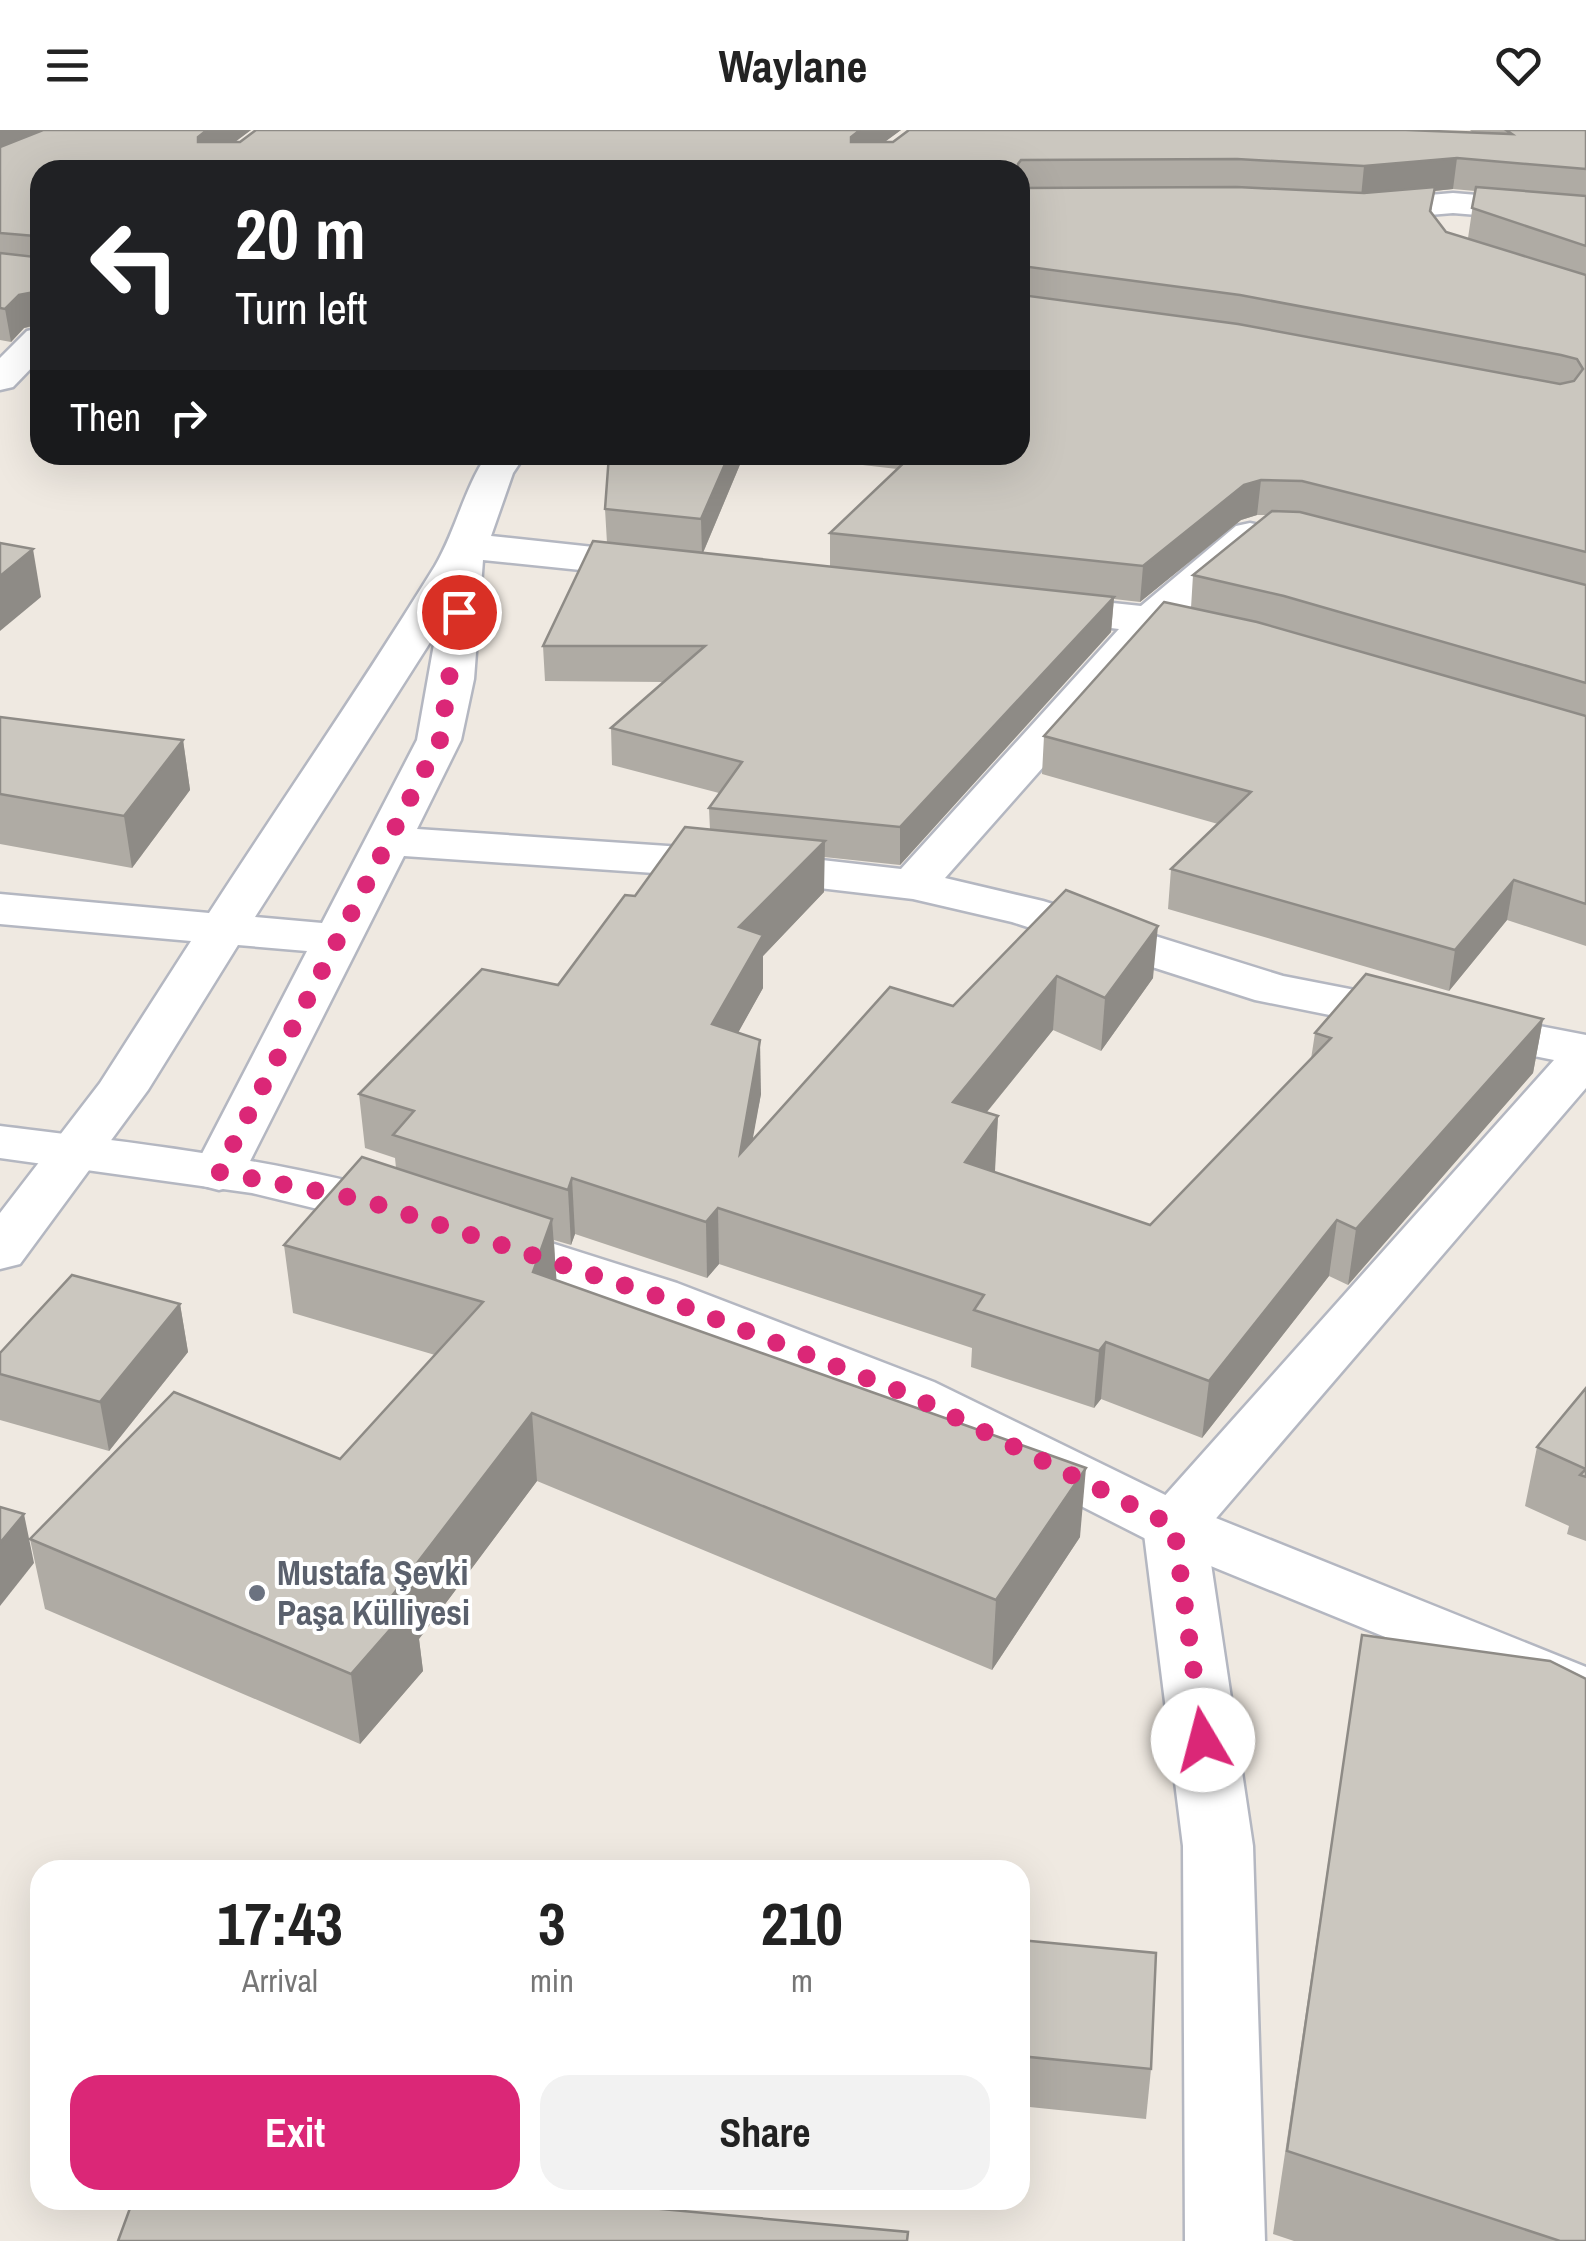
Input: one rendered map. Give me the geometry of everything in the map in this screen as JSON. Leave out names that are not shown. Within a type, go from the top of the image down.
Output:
[{"type":"street","points":[[1324,209],[1451,217],[1586,214]]},
{"type":"street","points":[[0,379],[30,349]]},
{"type":"street","points":[[0,1252],[122,1090],[407,646],[467,546],[499,465]]},
{"type":"street","points":[[912,885],[1150,620],[1245,537],[1257,532],[1287,531]]},
{"type":"street","points":[[467,546],[701,571]]},
{"type":"street","points":[[219,1172],[440,740],[452,678],[467,546]]},
{"type":"street","points":[[994,603],[1150,620],[1264,645]]},
{"type":"street","points":[[388,840],[742,865],[912,885],[1026,911],[1273,989],[1586,1054],[1174,1526],[1218,1846],[1226,2241]]},
{"type":"street","points":[[0,909],[338,939]]},
{"type":"street","points":[[0,1142],[219,1172],[364,1200],[657,1296],[912,1396],[1174,1526],[1586,1694]]},
{"type":"building","points":[[43,130],[207,130],[198,142],[240,142],[256,130],[860,130],[851,142],[893,142],[909,130],[1406,130],[1512,134],[1506,130],[1586,130],[1586,169],[1457,158],[1364,166],[1237,159],[30,160],[30,236],[0,233],[0,147]]},
{"type":"building","points":[[1237,187],[1364,193],[1435,187],[1430,211],[1446,232],[1586,275],[1586,552],[1302,481],[1261,480],[1244,485],[1143,566],[830,533],[901,465],[1030,465],[1030,296],[1238,324],[1560,384],[1574,381],[1583,369],[1577,359],[1561,355],[1240,295],[1030,267],[1030,188]]},
{"type":"building","points":[[1476,187],[1586,196],[1586,246],[1472,208]]},
{"type":"building","points":[[0,253],[30,256],[30,293],[19,295],[5,309],[0,308]]},
{"type":"building","points":[[608,465],[725,465],[701,519],[605,509]]},
{"type":"building","points":[[1272,511],[1300,512],[1586,585],[1586,683],[1284,596],[1193,575]]},
{"type":"building","points":[[593,541],[1114,597],[900,827],[709,808],[742,762],[611,728],[705,646],[543,646]]},
{"type":"building","points":[[0,543],[33,549],[0,576]]},
{"type":"building","points":[[1164,602],[1257,622],[1586,716],[1586,904],[1514,880],[1455,950],[1171,869],[1251,792],[1044,736]]},
{"type":"building","points":[[0,717],[183,740],[124,816],[0,794]]},
{"type":"building","points":[[685,827],[825,841],[739,927],[763,935],[712,1024],[760,1040],[740,1154],[890,987],[953,1006],[1066,890],[1158,926],[1105,998],[1057,976],[953,1102],[998,1116],[965,1162],[1150,1225],[1331,1038],[1315,1033],[1366,974],[1543,1019],[1356,1229],[1337,1220],[1209,1381],[1106,1342],[1099,1351],[974,1310],[984,1295],[718,1208],[706,1222],[572,1178],[568,1190],[393,1135],[414,1111],[359,1094],[482,969],[558,985],[625,895],[635,896]]},
{"type":"building","points":[[362,1157],[552,1219],[533,1272],[1086,1468],[996,1600],[532,1413],[391,1597],[415,1601],[351,1674],[30,1539],[174,1392],[340,1459],[483,1302],[284,1245]]},
{"type":"building","points":[[72,1275],[180,1304],[100,1402],[0,1374],[0,1353]]},
{"type":"building","points":[[1586,1388],[1586,1469],[1537,1447]]},
{"type":"building","points":[[0,1507],[24,1514],[0,1543]]},
{"type":"building","points":[[1362,1635],[1550,1661],[1586,1679],[1586,2241],[1560,2241],[1287,2151]]},
{"type":"building","points":[[1030,1941],[1156,1953],[1151,2069],[1030,2057]]},
{"type":"building","points":[[129,2210],[672,2210],[908,2232],[907,2241],[118,2241]]},
{"type":"place","name":"Mustafa Şevki Paşa Külliyesi","points":[[257,1593]]},
{"type":"route","points":[[459,612],[440,740],[219,1172],[364,1200],[657,1296],[912,1396],[1174,1526],[1203,1740]]}]
